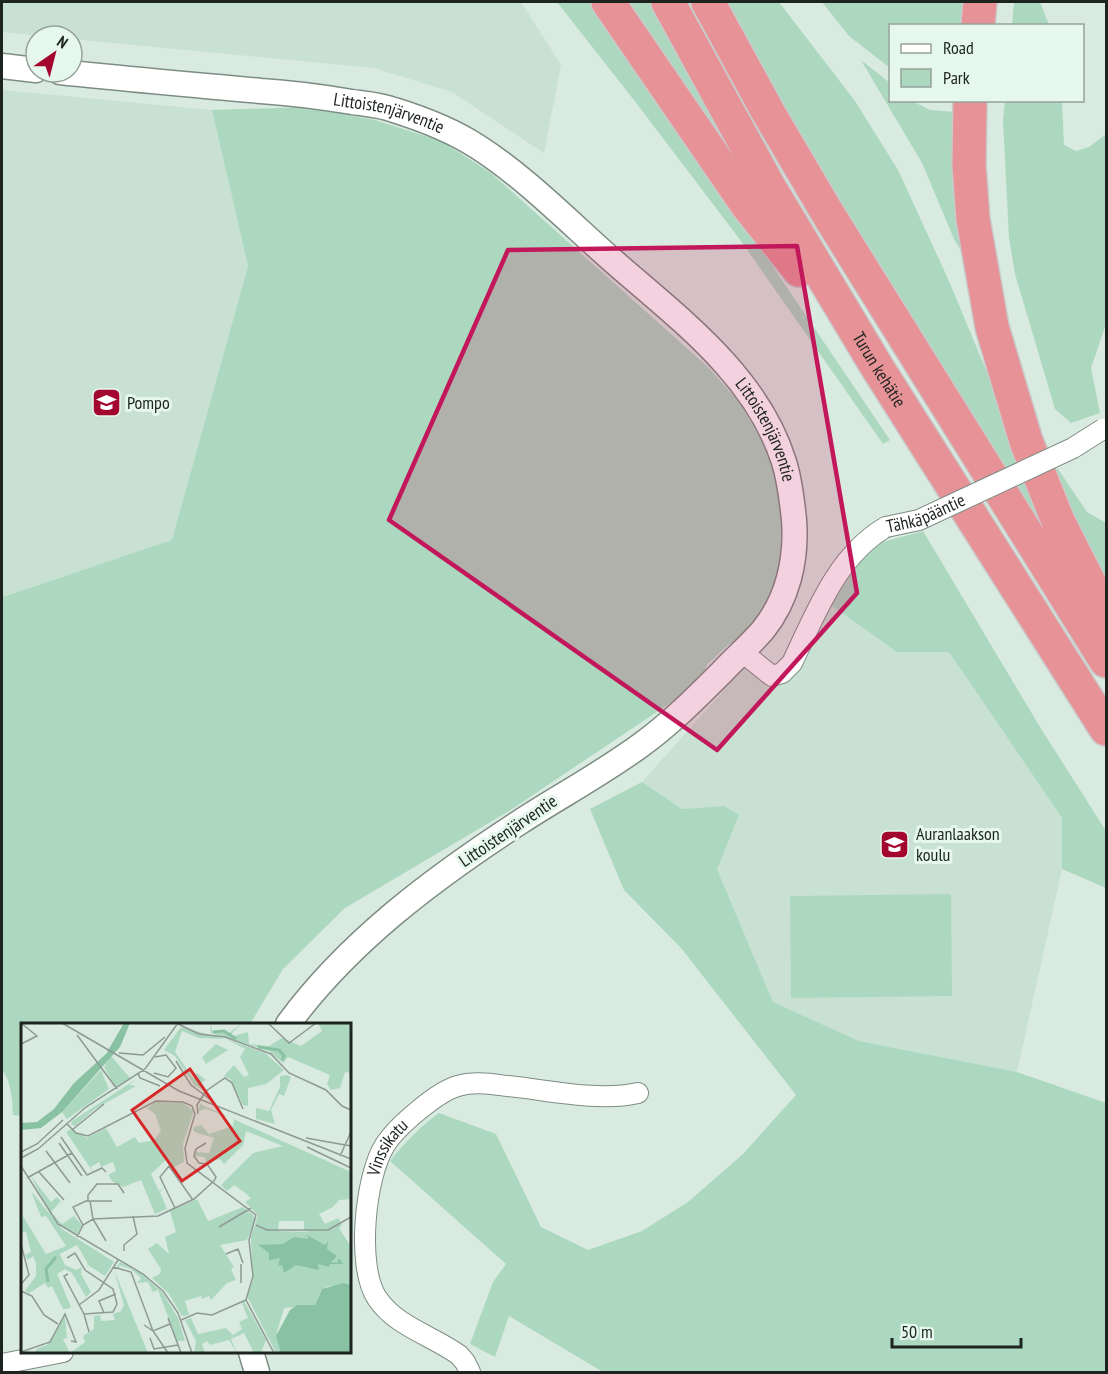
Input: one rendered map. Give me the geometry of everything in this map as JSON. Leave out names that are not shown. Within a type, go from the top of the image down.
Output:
[{"type":"highway","points":[[608,2],[747,205],[877,367]]},
{"type":"highway","name":"Turun kehätie","points":[[668,2],[768,185],[877,367],[1107,729]]},
{"type":"highway","points":[[708,2],[768,112],[828,214],[1107,662]]},
{"type":"highway","points":[[978,24],[980,2]]},
{"type":"highway","points":[[970,102],[969,165],[973,219],[992,327],[1026,441],[1058,521],[1107,616]]},
{"type":"street","points":[[2,66],[24,69]]},
{"type":"street","name":"Littoistenjärventie","points":[[84,74],[313,95],[388,108],[442,127],[475,145],[501,163],[720,358],[746,387],[763,413],[785,464],[792,494],[795,534],[792,567],[783,595],[764,629],[698,696],[641,745],[518,823],[436,880],[376,927],[337,964],[289,1023]]},
{"type":"street","name":"Tähkäpääntie","points":[[742,652],[772,676],[783,674],[792,663],[831,584],[863,543],[886,527],[919,520],[1073,448],[1105,429]]},
{"type":"street","name":"Vinssikatu","points":[[470,1372],[459,1354],[393,1314],[378,1300],[372,1289],[365,1264],[365,1236],[370,1187],[376,1163],[385,1145],[399,1128],[438,1095],[459,1085],[488,1084],[612,1097],[638,1093]]},
{"type":"street","points":[[2,1364],[58,1353]]},
{"type":"street","points":[[251,1353],[257,1372]]},
{"type":"highlighted area","points":[[797,246],[857,593],[717,750],[389,520],[508,250]]},
{"type":"shaded area","points":[[2,2],[521,2],[561,65],[544,153],[452,92],[374,68],[84,40],[84,24],[24,24],[24,34],[2,32]]},
{"type":"shaded area","name":"Pompo","points":[[2,90],[212,110],[248,266],[172,541],[6,596],[2,594]]},
{"type":"shaded area","name":"Auranlaakson koulu","points":[[831,605],[897,652],[949,652],[1062,818],[1062,869],[1017,1072],[859,1041],[773,1002],[717,869],[724,806],[682,809],[642,782],[745,667],[773,685],[788,681]]},
{"type":"green space","points":[[557,2],[594,2],[890,440],[883,444],[741,241]]},
{"type":"green space","points":[[618,2],[653,2],[759,201]]},
{"type":"green space","points":[[724,2],[779,2],[855,101],[898,170],[1092,608],[854,231]]},
{"type":"green space","points":[[822,2],[965,2],[962,24],[889,24],[889,67],[849,36]]},
{"type":"green space","points":[[1014,2],[1040,2],[1049,24],[1012,24]]},
{"type":"green space","points":[[861,60],[889,82],[889,102],[914,102],[930,110],[955,112],[971,268],[954,239],[922,163]]},
{"type":"green space","points":[[1005,102],[1062,102],[1064,145],[1076,151],[1089,147],[1106,134],[1106,324],[1091,368],[1100,413],[1071,423],[1055,409],[1015,274],[1009,238],[1003,120]]},
{"type":"green space","points":[[307,107],[375,120],[441,141],[491,173],[709,368],[739,402],[762,440],[779,485],[780,570],[765,611],[739,639],[728,645],[707,665],[700,683],[509,811],[345,908],[283,969],[251,1023],[21,1023],[21,1116],[13,1115],[10,1086],[2,1070],[2,594],[6,596],[172,540],[248,266],[212,110]]},
{"type":"green space","points":[[1058,469],[1087,512],[1106,523],[1106,584],[1046,472]]},
{"type":"green space","points":[[923,531],[1040,727],[1106,831],[1106,888],[1062,869],[1062,818],[949,652],[897,652],[831,605],[860,560],[883,542]]},
{"type":"green space","points":[[642,782],[682,809],[724,806],[739,815],[717,869],[773,1002],[859,1041],[1017,1072],[1106,1103],[1106,1372],[603,1372],[509,1316],[495,1357],[470,1344],[493,1282],[506,1264],[390,1161],[401,1147],[432,1118],[439,1113],[496,1134],[541,1227],[588,1250],[642,1231],[688,1202],[743,1154],[796,1095],[681,948],[624,890],[590,809]]},
{"type":"green space","points":[[951,894],[952,996],[791,998],[790,896]]},
{"type":"place","name":"Pompo","points":[[106,403]]},
{"type":"place","name":"Auranlaakson koulu","points":[[895,844]]}]
